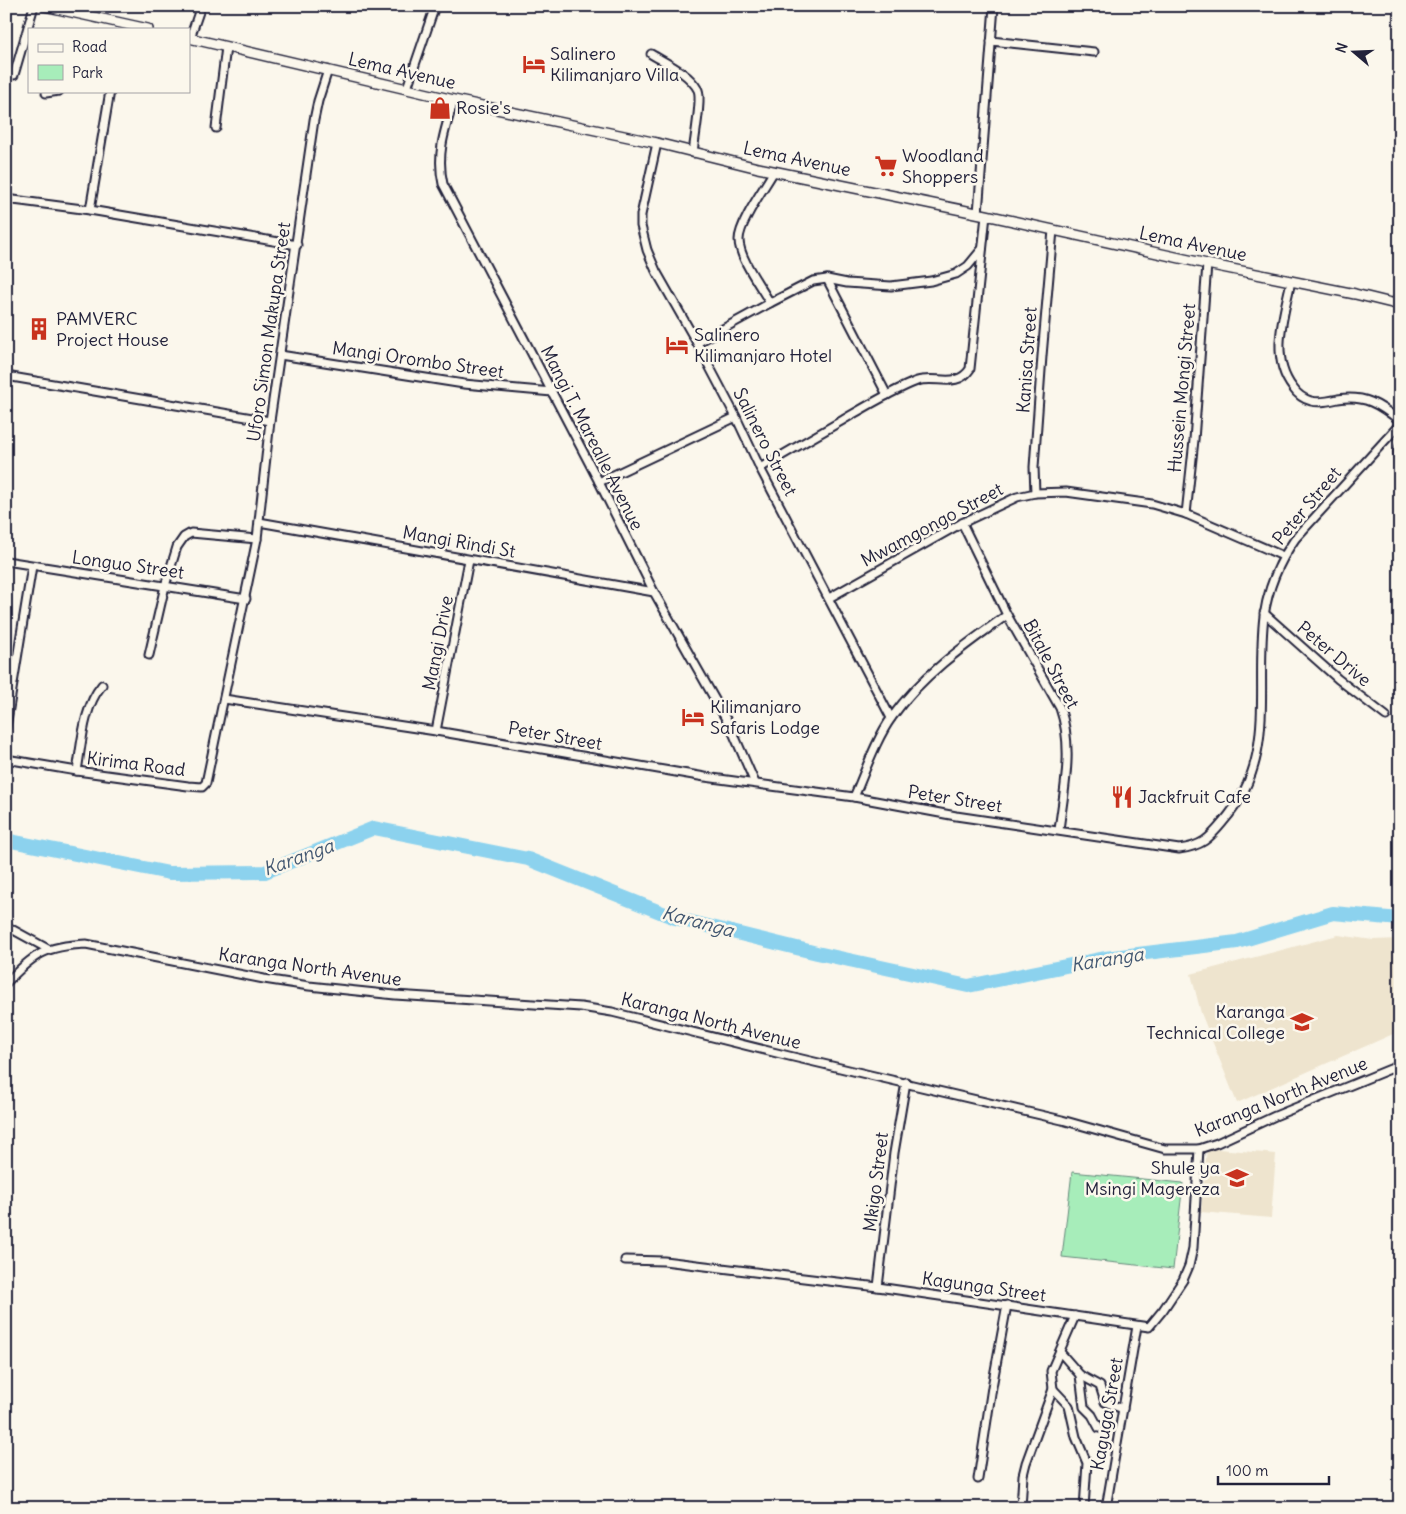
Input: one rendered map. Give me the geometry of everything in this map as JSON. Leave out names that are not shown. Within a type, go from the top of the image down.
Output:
[{"type":"main road","points":[[44,6],[122,26],[139,28]]},
{"type":"main road","name":"Lema Avenue","points":[[190,38],[454,100],[657,143],[774,171],[982,214],[1291,282],[1398,301]]},
{"type":"street","points":[[14,75],[34,6]]},
{"type":"street","points":[[190,35],[201,6]]},
{"type":"street","points":[[407,88],[435,6]]},
{"type":"street","points":[[760,468],[886,394],[923,380],[962,379],[970,369],[982,249],[982,214],[994,6]]},
{"type":"street","points":[[991,41],[1094,52]]},
{"type":"street","points":[[216,128],[226,47]]},
{"type":"street","points":[[651,54],[683,74],[697,89],[700,98],[693,153]]},
{"type":"street","name":"Uforo Simon Makupa Street","points":[[224,700],[257,539],[270,422],[314,120],[328,70]]},
{"type":"street","points":[[46,93],[52,92]]},
{"type":"street","points":[[90,210],[110,92]]},
{"type":"street","name":"Mangi T. Marealle Avenue","points":[[454,100],[442,140],[440,154],[443,184],[599,482],[654,592],[731,728],[755,783]]},
{"type":"street","name":"Salinero Street","points":[[657,143],[644,200],[641,226],[647,250],[656,271],[736,417],[760,468],[891,718]]},
{"type":"street","points":[[770,303],[744,258],[739,241],[742,227],[774,171]]},
{"type":"street","points":[[6,199],[90,210],[296,245]]},
{"type":"street","name":"Kanisa Street","points":[[1035,493],[1034,467],[1053,230]]},
{"type":"street","points":[[697,343],[814,281],[826,279],[876,286],[891,286],[931,281],[956,274],[968,266],[982,249]]},
{"type":"street","name":"Hussein Mongi Street","points":[[1186,514],[1194,440],[1207,264]]},
{"type":"street","points":[[826,279],[886,394]]},
{"type":"street","points":[[1291,282],[1280,342],[1280,360],[1287,381],[1301,396],[1311,401],[1363,398],[1385,409],[1400,422]]},
{"type":"street","name":"Mangi Orombo Street","points":[[280,355],[464,384],[552,392]]},
{"type":"street","points":[[6,376],[270,422]]},
{"type":"street","points":[[599,482],[736,417]]},
{"type":"street","name":"Peter Street","points":[[224,700],[436,731],[705,777],[854,797],[956,816],[1179,849],[1194,847],[1211,836],[1232,812],[1248,784],[1260,748],[1262,714],[1261,649],[1264,613],[1273,579],[1283,556],[1295,539],[1400,422]]},
{"type":"street","points":[[1400,446],[1400,486]]},
{"type":"street","name":"Mwamgongo Street","points":[[829,598],[962,523],[1009,501],[1035,493],[1066,492],[1152,504],[1186,514],[1283,556]]},
{"type":"street","name":"Mangi Rindi St","points":[[259,522],[654,592]]},
{"type":"street","name":"Bitale Street","points":[[962,523],[1007,615],[1060,708],[1066,725],[1068,756],[1058,830]]},
{"type":"street","points":[[150,655],[165,586],[180,541],[191,533],[257,539]]},
{"type":"street","name":"Mangi Drive","points":[[436,731],[469,560]]},
{"type":"street","name":"Longuo Street","points":[[6,561],[246,599]]},
{"type":"street","points":[[6,727],[32,566]]},
{"type":"street","name":"Peter Drive","points":[[1264,613],[1338,679],[1386,716]]},
{"type":"street","points":[[854,797],[871,756],[891,718],[918,686],[956,651],[1007,615]]},
{"type":"street","points":[[77,771],[88,710],[93,697],[102,685]]},
{"type":"street","name":"Kirima Road","points":[[6,759],[77,771],[202,787],[206,784],[208,778],[224,700]]},
{"type":"street","points":[[6,926],[48,949]]},
{"type":"street","name":"Karanga North Avenue","points":[[6,983],[27,962],[48,949],[63,945],[86,944],[309,986],[395,995],[581,1007],[637,1016],[789,1056],[1062,1120],[1165,1149],[1199,1149],[1217,1143],[1275,1116],[1400,1065]]},
{"type":"street","name":"Mkigo Street","points":[[878,1287],[894,1153],[906,1082]]},
{"type":"street","points":[[1137,1326],[1149,1327],[1157,1318],[1183,1280],[1189,1266],[1193,1248],[1199,1149]]},
{"type":"street","name":"Kagunga Street","points":[[625,1260],[673,1262],[878,1287],[1137,1326]]},
{"type":"street","points":[[978,1479],[992,1386],[1007,1306]]},
{"type":"street","points":[[1021,1508],[1024,1469],[1053,1389],[1051,1371],[1075,1316]]},
{"type":"street","name":"Kaguga Street","points":[[1106,1508],[1137,1326]]},
{"type":"street","points":[[1060,1352],[1080,1375],[1100,1386],[1105,1402],[1123,1409]]},
{"type":"street","points":[[1080,1375],[1084,1407],[1092,1415],[1099,1428]]},
{"type":"street","points":[[1053,1389],[1069,1406],[1076,1437],[1088,1463],[1084,1508]]},
{"type":"shaded area","name":"Karanga Technical College","points":[[1338,935],[1373,940],[1400,939],[1400,1031],[1237,1103],[1201,1013],[1191,974]]},
{"type":"shaded area","points":[[1207,1148],[1276,1154],[1271,1218],[1201,1212]]},
{"type":"green space","points":[[1072,1172],[1183,1183],[1173,1269],[1062,1257]]},
{"type":"waterway","name":"Karanga","points":[[6,840],[169,873],[265,872],[374,828],[528,859],[675,918],[817,953],[968,986],[1105,958],[1237,942],[1333,913],[1400,919]]},
{"type":"place","name":"Salinero Kilimanjaro Villa","points":[[534,64]]},
{"type":"place","name":"Rosie's","points":[[440,108]]},
{"type":"place","name":"Woodland Shoppers","points":[[886,166]]},
{"type":"place","name":"PAMVERC Project House","points":[[39,329]]},
{"type":"place","name":"Salinero Kilimanjaro Hotel","points":[[677,345]]},
{"type":"place","name":"Kilimanjaro Safaris Lodge","points":[[693,717]]},
{"type":"place","name":"Jackfruit Cafe","points":[[1122,797]]},
{"type":"place","name":"Karanga Technical College","points":[[1302,1022]]},
{"type":"place","name":"Shule ya Msingi Magereza","points":[[1237,1178]]}]
